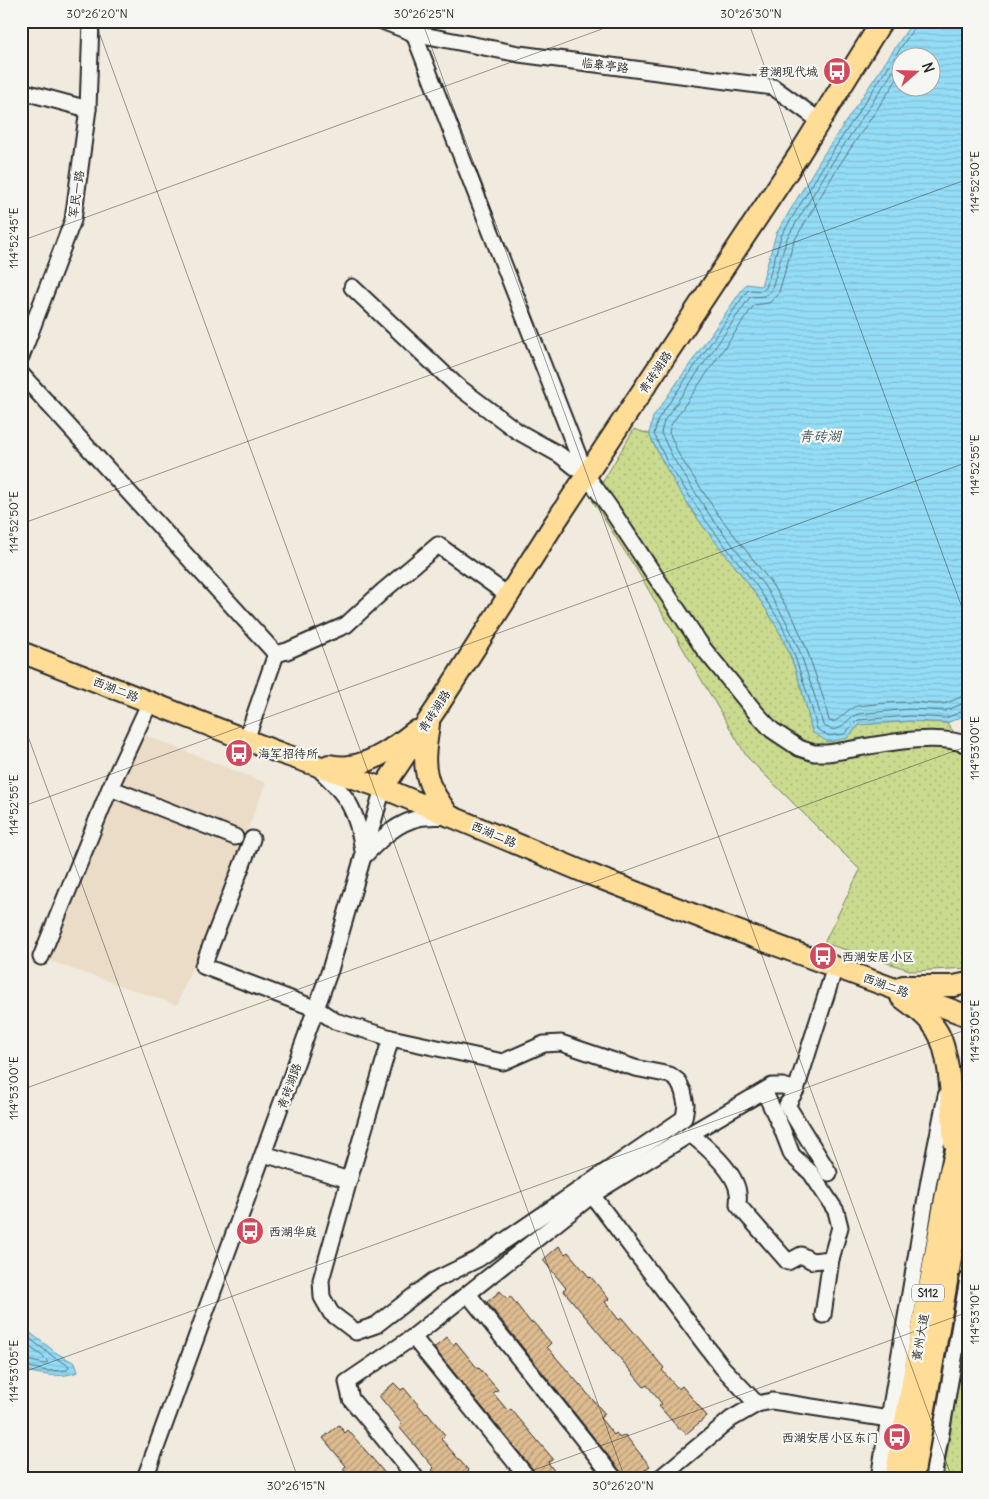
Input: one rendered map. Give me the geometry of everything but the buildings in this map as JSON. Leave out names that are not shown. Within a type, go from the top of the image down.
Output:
[{"type":"main road","name":"青砖湖路","points":[[383,788],[820,121],[882,21]]},
{"type":"main road","name":"西湖二路","points":[[21,652],[246,740],[383,788],[594,876],[968,1016]]},
{"type":"main road","points":[[316,765],[349,766],[374,759],[398,744],[430,718]]},
{"type":"main road","points":[[430,718],[425,752],[428,778],[437,798],[449,816]]},
{"type":"main road","points":[[885,985],[954,986],[968,983]]},
{"type":"main road","points":[[885,985],[921,1012],[937,1031],[945,1050],[961,1157]]},
{"type":"main road","name":"黄州大道","points":[[913,1478],[968,1109]]},
{"type":"main road","name":"黄州大道","points":[[895,1478],[950,1171],[961,1157]]},
{"type":"street","name":"军民一路","points":[[21,357],[74,220],[88,109],[91,21]]},
{"type":"street","name":"临皋亭路","points":[[382,21],[519,54],[773,87],[820,121]]},
{"type":"street","points":[[411,27],[586,476]]},
{"type":"street","points":[[21,91],[88,109]]},
{"type":"street","points":[[352,287],[456,385],[517,431],[560,455],[586,476],[608,505],[703,648],[772,730],[786,741],[798,748],[827,753],[920,740],[947,740],[968,745]]},
{"type":"street","points":[[21,374],[276,654]]},
{"type":"street","points":[[276,654],[346,626],[438,545],[508,596]]},
{"type":"street","points":[[246,740],[276,654]]},
{"type":"street","points":[[41,958],[110,788],[150,702]]},
{"type":"street","points":[[316,765],[338,786],[352,808],[360,830],[364,856]]},
{"type":"street","points":[[110,788],[235,837]]},
{"type":"street","name":"青砖湖路","points":[[145,1478],[317,1009],[383,788]]},
{"type":"street","points":[[364,856],[400,824],[420,818],[449,816]]},
{"type":"street","points":[[252,839],[203,966],[317,1009],[335,1021],[391,1038],[503,1062],[544,1044],[561,1043],[635,1068],[670,1075],[678,1081],[683,1091],[686,1104],[684,1118],[478,1259],[433,1281],[376,1325],[356,1332],[331,1313],[322,1297],[321,1280],[391,1038]]},
{"type":"street","points":[[830,1173],[787,1105],[796,1090],[835,966]]},
{"type":"street","points":[[879,1478],[929,1180],[949,1082]]},
{"type":"street","points":[[416,1478],[351,1399],[347,1382],[413,1337],[592,1195],[772,1086],[783,1086],[796,1090]]},
{"type":"street","points":[[764,1092],[792,1155],[811,1173],[836,1211],[840,1227],[831,1259],[823,1315]]},
{"type":"street","points":[[690,1134],[708,1147],[733,1179],[738,1192],[738,1205],[788,1262],[802,1255],[812,1261],[831,1259]]},
{"type":"street","points":[[264,1154],[349,1180]]},
{"type":"street","points":[[592,1195],[722,1367],[757,1404]]},
{"type":"street","points":[[933,1478],[968,1279]]},
{"type":"street","points":[[468,1294],[614,1478]]},
{"type":"street","points":[[413,1337],[528,1478]]},
{"type":"street","points":[[660,1478],[731,1419],[757,1404],[772,1401],[889,1420]]},
{"type":"shaded area","points":[[142,734],[266,783],[177,1005],[47,960]]},
{"type":"green space","points":[[634,429],[649,434],[667,470],[688,504],[750,586],[775,624],[798,676],[812,732],[847,738],[859,725],[910,721],[947,723],[968,751],[968,968],[913,971],[824,943],[860,870],[747,757],[638,572],[592,500]]},
{"type":"green space","points":[[968,1325],[968,1478],[943,1478]]},
{"type":"water","name":"青砖湖","points":[[913,21],[968,21],[968,714],[947,723],[910,721],[859,725],[847,738],[828,742],[812,732],[798,676],[775,624],[750,586],[688,504],[667,470],[649,434],[653,417],[746,284],[761,286],[776,234],[822,157],[892,52],[892,98],[942,98],[942,48],[895,48]]},
{"type":"water","points":[[21,1326],[58,1354],[75,1363],[78,1372],[57,1375],[21,1370]]},
{"type":"place","name":"君湖现代城","points":[[837,71]]},
{"type":"place","name":"海军招待所","points":[[239,753]]},
{"type":"place","name":"西湖安居小区","points":[[823,956]]},
{"type":"place","name":"西湖华庭","points":[[250,1231]]},
{"type":"place","name":"西湖安居小区东门","points":[[897,1437]]}]
